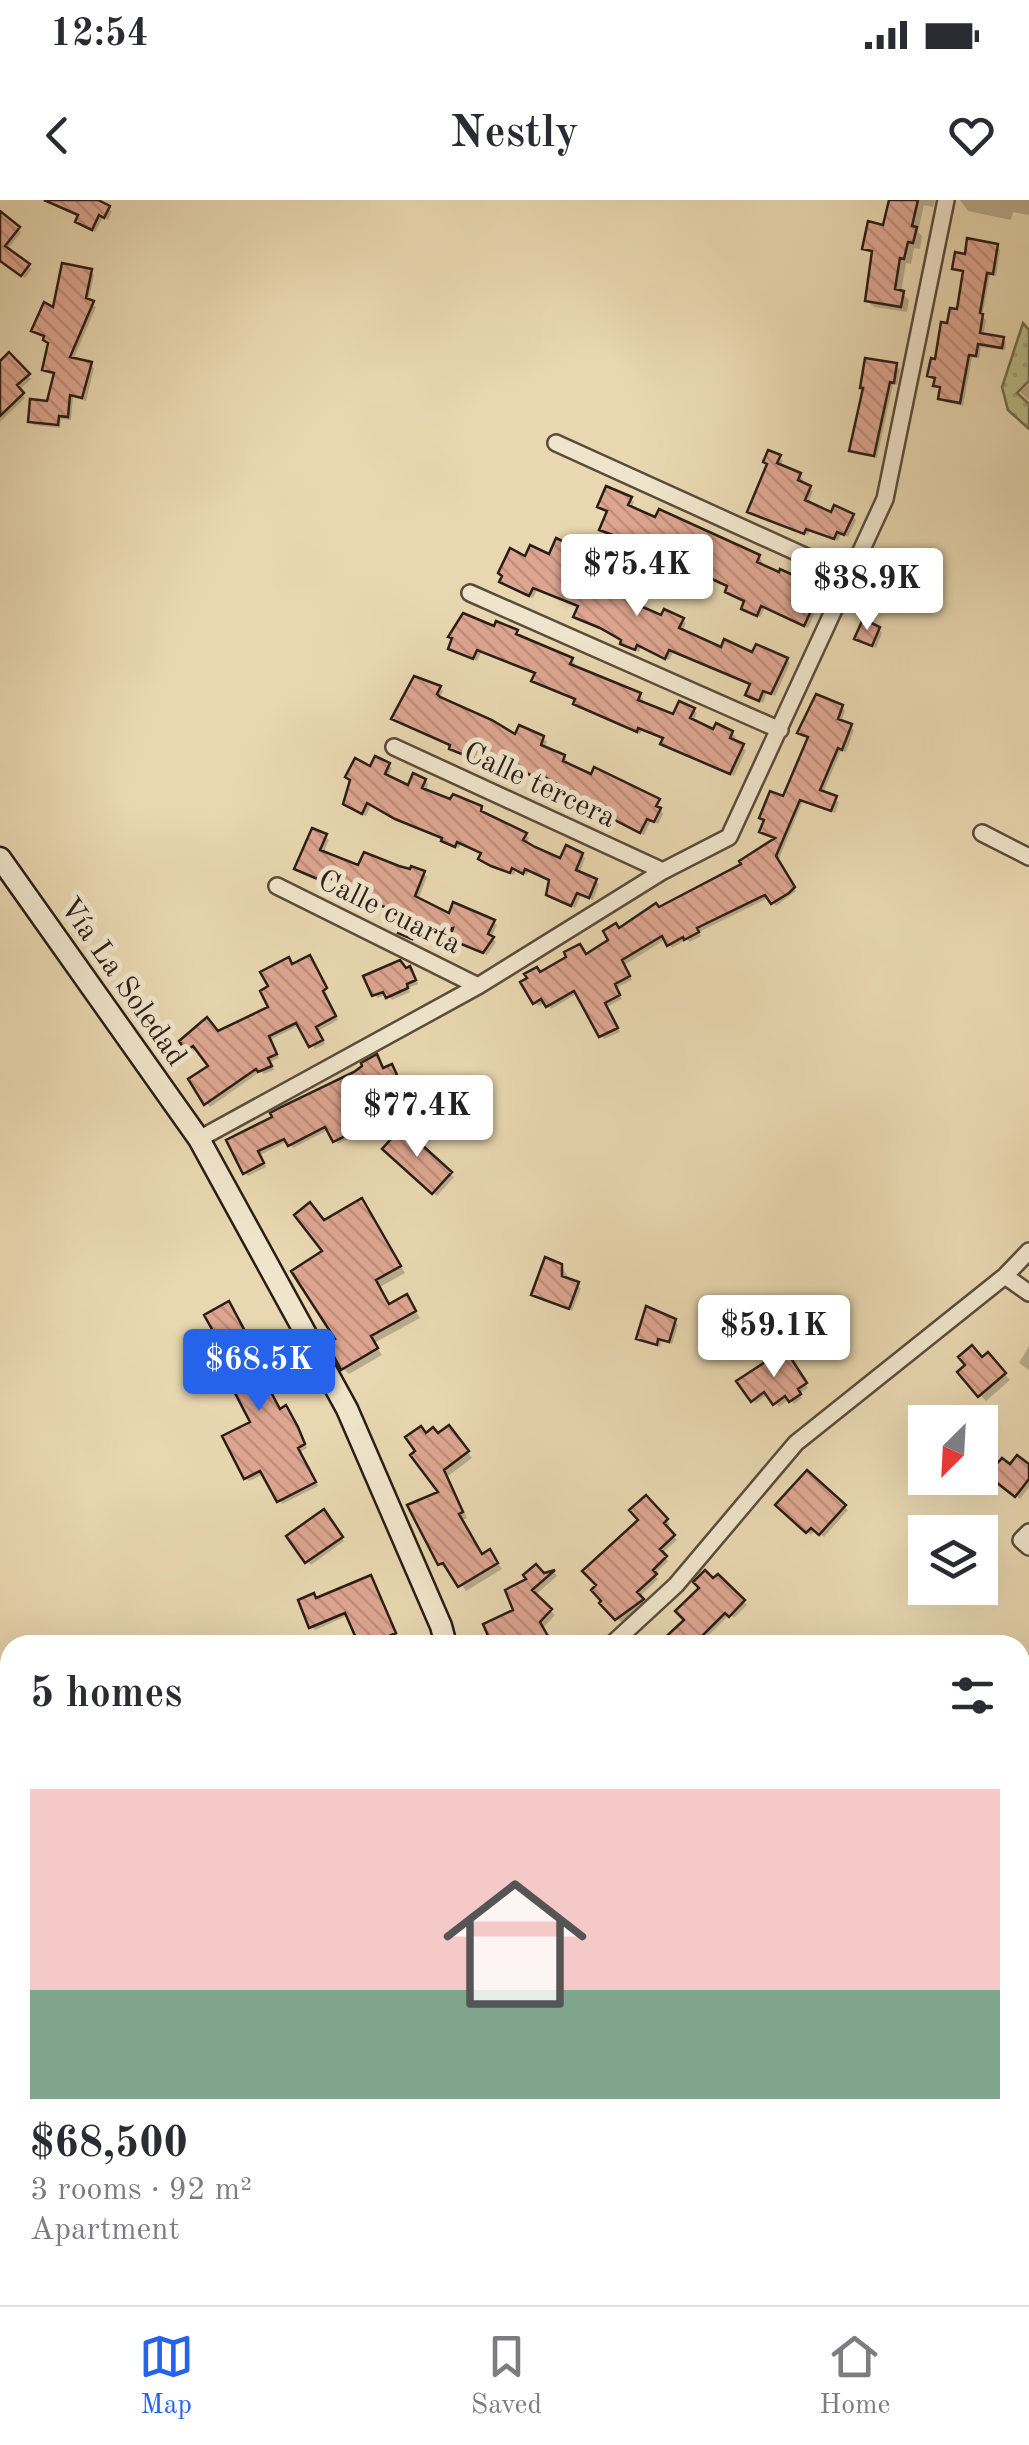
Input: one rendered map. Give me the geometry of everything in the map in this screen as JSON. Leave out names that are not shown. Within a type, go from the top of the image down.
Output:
[{"type":"street","points":[[198,1140],[478,986],[663,871],[729,837],[885,499],[946,200]]},
{"type":"street","points":[[556,443],[849,576]]},
{"type":"street","points":[[470,592],[780,730]]},
{"type":"street","name":"Calle tercera","points":[[394,747],[663,871]]},
{"type":"street","points":[[982,833],[1029,857]]},
{"type":"street","name":"Vía La Soledad","points":[[0,858],[198,1140],[348,1409],[443,1635]]},
{"type":"street","name":"Calle cuarta","points":[[277,886],[478,986]]},
{"type":"street","points":[[621,1635],[676,1585],[796,1443],[1005,1276],[1029,1251]]},
{"type":"street","points":[[1005,1276],[1029,1293]]},
{"type":"street","points":[[1029,1532],[1021,1540],[1029,1547]]},
{"type":"green space","points":[[1023,323],[1029,330],[1029,381],[1017,393],[1029,404],[1029,429],[1008,410],[1002,387]]},
{"type":"building","points":[[44,200],[98,200],[110,206],[104,218],[99,215],[92,230],[75,222],[78,215]]},
{"type":"building","points":[[889,200],[918,200],[913,243],[908,242],[904,259],[900,258],[895,289],[904,291],[901,307],[865,301],[872,251],[862,249],[868,221],[883,225]]},
{"type":"building","points":[[0,211],[20,227],[5,246],[30,264],[21,276],[0,261]]},
{"type":"building","points":[[967,238],[998,244],[993,274],[987,273],[980,333],[1004,337],[1002,348],[978,344],[976,356],[969,355],[960,403],[938,399],[940,387],[933,386],[935,378],[927,376],[931,358],[935,359],[941,322],[947,323],[950,308],[957,309],[963,271],[952,269],[955,252],[965,254]]},
{"type":"building","points":[[62,263],[92,269],[86,298],[94,301],[70,357],[92,362],[82,398],[70,395],[68,417],[59,416],[58,425],[28,422],[30,399],[47,401],[54,373],[42,370],[48,343],[44,336],[31,331],[44,302],[53,307]]},
{"type":"building","points":[[9,352],[30,374],[17,385],[24,393],[0,416],[0,361]]},
{"type":"building","points":[[865,358],[897,363],[874,456],[849,451],[863,388]]},
{"type":"building","points":[[768,450],[781,455],[777,463],[801,473],[798,480],[811,486],[805,500],[831,512],[834,505],[854,514],[844,535],[837,532],[834,539],[806,529],[804,534],[747,512],[767,464],[763,462]]},
{"type":"building","points":[[606,486],[632,497],[628,505],[655,517],[659,509],[760,555],[757,562],[779,572],[780,569],[804,580],[806,575],[824,583],[804,626],[761,606],[757,616],[741,609],[744,601],[725,592],[727,586],[599,530],[607,511],[597,507]]},
{"type":"building","points":[[556,538],[577,548],[563,576],[617,595],[622,582],[637,589],[631,602],[661,615],[664,609],[684,618],[679,628],[721,647],[724,639],[752,652],[756,644],[788,658],[771,694],[763,691],[759,701],[745,695],[750,684],[669,650],[665,659],[637,645],[635,650],[620,644],[621,640],[573,617],[578,606],[533,588],[529,596],[499,582],[502,576],[498,573],[510,548],[525,556],[530,545],[549,554]]},
{"type":"building","points":[[463,613],[494,626],[496,621],[518,630],[516,634],[573,658],[570,664],[641,693],[638,700],[673,714],[679,701],[695,708],[690,718],[713,729],[716,723],[733,731],[730,738],[744,744],[730,774],[660,744],[663,738],[638,728],[637,732],[573,704],[575,699],[531,681],[535,673],[477,650],[473,659],[448,649],[452,638],[448,637]]},
{"type":"building","points":[[863,619],[880,627],[872,646],[854,639]]},
{"type":"building","points":[[414,676],[441,686],[437,694],[440,697],[515,734],[519,725],[544,736],[541,745],[565,755],[563,761],[591,774],[594,767],[660,799],[656,806],[661,808],[654,822],[647,819],[640,833],[597,811],[593,818],[568,800],[572,792],[544,777],[542,780],[517,769],[513,779],[502,770],[449,749],[450,745],[391,719]]},
{"type":"building","points":[[816,694],[843,705],[838,719],[852,724],[820,790],[837,796],[831,811],[800,800],[776,856],[795,887],[771,904],[765,895],[697,928],[699,932],[684,940],[683,937],[667,946],[662,936],[622,960],[630,976],[615,984],[620,995],[605,1003],[618,1028],[599,1037],[574,991],[546,1007],[541,999],[533,1004],[520,982],[527,978],[524,974],[537,967],[540,972],[580,944],[586,954],[608,940],[603,931],[616,923],[619,928],[656,903],[659,907],[741,864],[739,861],[775,838],[759,832],[764,820],[759,818],[770,791],[783,796],[808,737],[797,733]]},
{"type":"building","points":[[375,756],[390,763],[385,774],[408,785],[413,773],[426,779],[422,788],[450,799],[453,794],[482,806],[481,811],[527,833],[523,840],[535,847],[560,858],[566,845],[583,853],[576,870],[597,879],[589,898],[577,893],[571,906],[546,895],[549,880],[525,869],[523,874],[512,868],[510,873],[491,866],[478,859],[481,853],[457,842],[455,847],[441,841],[442,838],[367,803],[362,814],[343,804],[350,780],[345,777],[355,758],[370,766]]},
{"type":"building","points":[[312,828],[327,834],[320,850],[358,865],[364,852],[425,871],[415,896],[449,913],[453,902],[495,920],[488,934],[494,937],[483,953],[449,939],[453,928],[428,934],[420,919],[412,939],[398,933],[403,920],[390,915],[392,910],[370,901],[366,910],[349,903],[355,889],[322,875],[320,880],[294,869]]},
{"type":"building","points":[[310,955],[336,1016],[316,1027],[323,1040],[309,1047],[296,1023],[269,1036],[277,1054],[268,1058],[272,1066],[258,1072],[256,1069],[204,1105],[188,1079],[208,1066],[193,1046],[186,1051],[179,1041],[207,1017],[218,1031],[268,1007],[260,991],[268,986],[260,972],[289,957],[292,964]]},
{"type":"building","points":[[400,960],[406,968],[410,966],[416,980],[386,998],[383,992],[372,996],[363,976]]},
{"type":"building","points":[[377,1054],[383,1068],[392,1064],[403,1088],[365,1105],[373,1122],[333,1142],[325,1127],[288,1146],[284,1139],[258,1151],[264,1163],[243,1174],[226,1140],[272,1117],[270,1113],[281,1107],[354,1072]]},
{"type":"building","points":[[402,1127],[452,1172],[432,1194],[382,1149]]},
{"type":"building","points":[[362,1198],[401,1266],[376,1280],[389,1304],[407,1294],[416,1311],[371,1336],[378,1348],[341,1370],[327,1343],[335,1339],[291,1271],[322,1251],[294,1215],[310,1202],[324,1220]]},
{"type":"building","points":[[545,1257],[562,1264],[562,1276],[579,1282],[569,1309],[531,1295]]},
{"type":"building","points":[[229,1301],[271,1380],[266,1383],[280,1409],[286,1405],[298,1427],[305,1444],[298,1448],[316,1482],[277,1502],[260,1471],[244,1479],[222,1436],[250,1422],[223,1370],[232,1365],[204,1315]]},
{"type":"building","points":[[646,1306],[676,1319],[669,1342],[658,1339],[657,1345],[636,1339]]},
{"type":"building","points":[[972,1345],[982,1357],[988,1352],[1006,1373],[978,1397],[957,1372],[965,1365],[958,1357]]},
{"type":"building","points":[[785,1349],[807,1383],[798,1389],[801,1394],[789,1402],[785,1396],[773,1405],[764,1392],[751,1402],[736,1381]]},
{"type":"building","points":[[449,1425],[469,1451],[444,1470],[463,1512],[459,1514],[482,1554],[490,1549],[498,1563],[458,1587],[443,1563],[438,1565],[407,1505],[438,1492],[410,1455],[415,1451],[405,1437],[421,1426],[426,1433],[433,1427],[438,1433]]},
{"type":"building","points":[[1017,1455],[1029,1464],[1029,1479],[1015,1497],[998,1484],[998,1463],[1002,1458],[1010,1464]]},
{"type":"building","points":[[807,1470],[846,1505],[819,1535],[811,1528],[806,1533],[775,1505]]},
{"type":"building","points":[[646,1495],[668,1519],[664,1523],[675,1535],[660,1549],[667,1556],[653,1570],[657,1574],[637,1592],[644,1599],[615,1620],[591,1590],[596,1585],[582,1571],[638,1520],[629,1510]]},
{"type":"building","points":[[324,1509],[343,1537],[305,1563],[286,1536]]},
{"type":"building","points":[[536,1564],[544,1573],[555,1570],[532,1590],[552,1609],[540,1622],[547,1635],[488,1635],[483,1624],[513,1610],[505,1590],[526,1579],[523,1575]]},
{"type":"building","points":[[705,1570],[713,1578],[718,1574],[745,1600],[703,1635],[668,1635],[684,1620],[675,1611],[699,1588],[693,1582]]},
{"type":"building","points":[[371,1575],[396,1633],[355,1635],[345,1613],[309,1628],[298,1600],[314,1593],[316,1598]]}]
